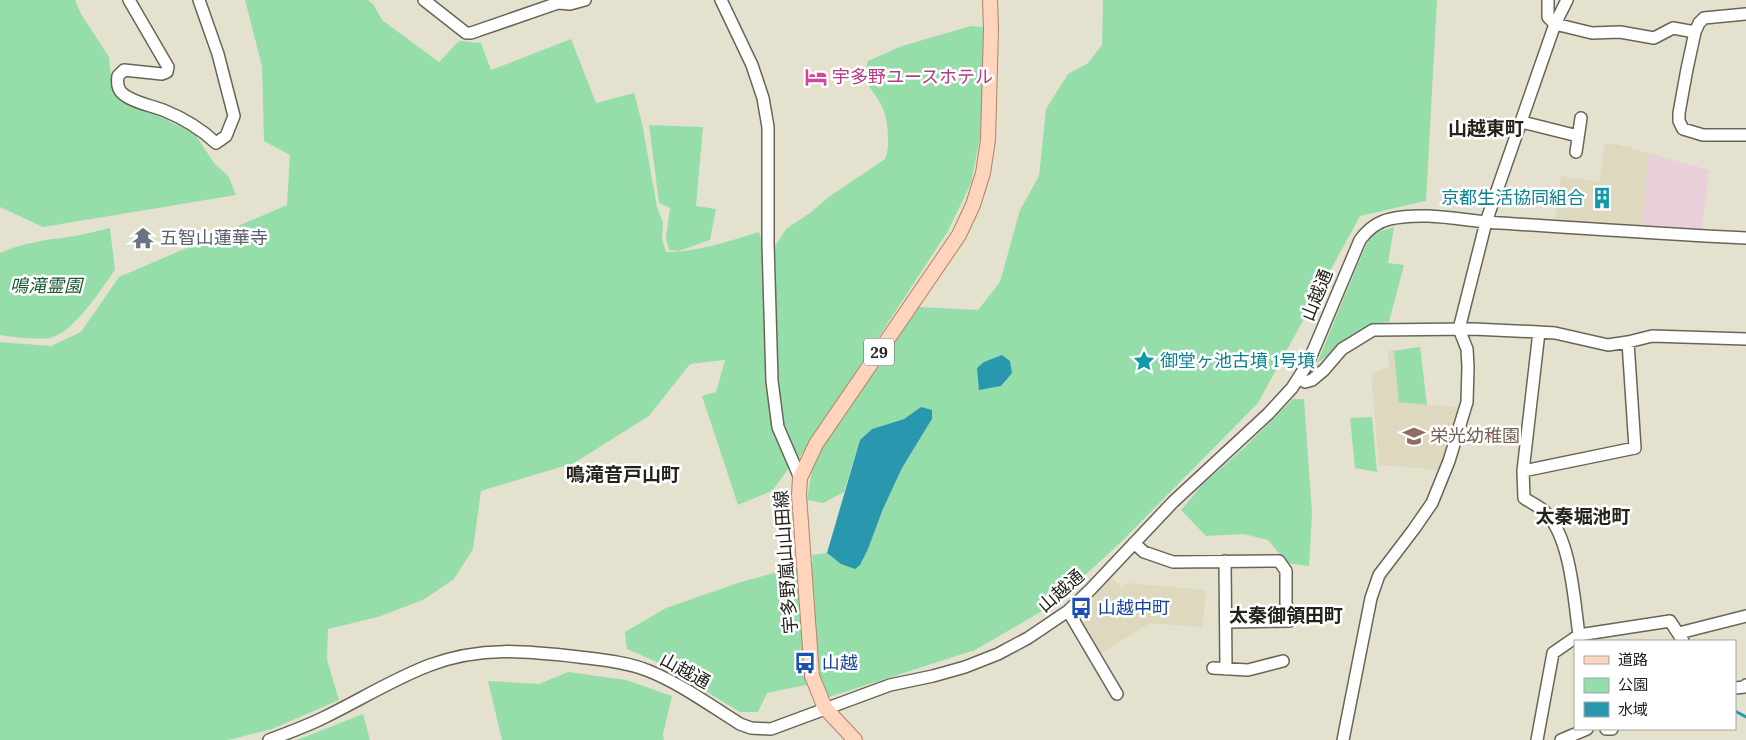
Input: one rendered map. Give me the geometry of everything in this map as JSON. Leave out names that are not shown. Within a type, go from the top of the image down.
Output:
[{"type":"main road","name":"宇多野嵐山山田線","points":[[855,740],[825,708],[812,676],[799,496],[800,478],[816,444],[959,235],[973,206],[983,173],[988,140],[990,0]]},
{"type":"street","points":[[130,0],[168,67],[167,72],[162,74],[124,70],[118,76],[118,88],[122,93],[138,102],[192,123],[216,143],[226,136],[234,116],[218,54],[199,0]]},
{"type":"street","points":[[424,0],[466,33],[471,33],[558,3],[570,4],[585,0]]},
{"type":"street","points":[[721,0],[748,56],[763,98],[768,127],[768,243],[772,381],[778,427],[800,478]]},
{"type":"street","points":[[1548,0],[1548,17],[1555,24],[1592,33],[1620,32],[1654,38],[1673,28],[1695,32]]},
{"type":"street","points":[[1343,740],[1371,598],[1379,575],[1432,503],[1449,460],[1467,402],[1467,349],[1459,329],[1486,222],[1555,24],[1567,0]]},
{"type":"street","points":[[1746,14],[1704,18],[1699,22],[1695,32],[1679,113],[1680,126],[1683,129],[1703,135],[1746,135]]},
{"type":"street","points":[[1576,152],[1580,118]]},
{"type":"street","points":[[1522,122],[1578,136]]},
{"type":"street","name":"山越通","points":[[269,740],[326,717],[431,664],[462,656],[518,650],[614,662],[640,668],[670,681],[740,724],[770,734],[825,708],[890,685],[949,672],[981,661],[1028,638],[1068,611],[1173,502],[1277,406],[1299,378],[1308,362],[1360,240],[1372,227],[1389,219],[1422,216],[1486,222],[1746,238]]},
{"type":"street","points":[[1299,378],[1305,382],[1312,380],[1324,370],[1342,349],[1373,330],[1459,329],[1539,332],[1555,333],[1603,344],[1628,342],[1652,336],[1746,339]]},
{"type":"street","points":[[1539,332],[1523,471],[1524,498],[1546,513],[1563,539],[1568,559],[1579,635]]},
{"type":"street","points":[[1523,471],[1635,448],[1628,342]]},
{"type":"street","points":[[1134,543],[1144,552],[1173,562],[1279,561],[1286,571],[1286,603],[1290,617],[1289,621],[1226,622]]},
{"type":"street","points":[[1225,562],[1226,669]]},
{"type":"street","points":[[1068,611],[1117,694]]},
{"type":"street","points":[[1537,740],[1553,653],[1579,635],[1670,621],[1681,637],[1746,616]]},
{"type":"street","points":[[1213,668],[1248,670],[1283,661]]},
{"type":"street","points":[[1561,740],[1584,730]]},
{"type":"shaded area","name":"京都生活協同組合","points":[[1605,144],[1616,144],[1649,153],[1642,227],[1555,222],[1561,176],[1599,182]]},
{"type":"shaded area","points":[[1649,153],[1709,170],[1702,231],[1642,227]]},
{"type":"shaded area","name":"栄光幼稚園","points":[[1420,347],[1427,405],[1461,407],[1441,470],[1379,465],[1371,373],[1389,367],[1388,351]]},
{"type":"shaded area","points":[[1111,577],[1122,589],[1127,583],[1206,590],[1202,627],[1150,623],[1100,654],[1078,615]]},
{"type":"green space","points":[[0,0],[75,0],[81,14],[109,57],[112,86],[117,95],[195,134],[214,163],[229,177],[236,195],[43,227],[0,207]]},
{"type":"green space","points":[[245,0],[368,0],[373,4],[382,20],[439,62],[459,41],[481,43],[491,70],[571,39],[596,103],[634,93],[642,123],[657,207],[663,223],[662,239],[666,252],[702,248],[759,232],[762,243],[767,382],[772,429],[789,468],[772,491],[738,505],[702,396],[716,392],[725,360],[690,364],[649,416],[574,463],[481,491],[473,549],[454,579],[423,600],[378,617],[328,629],[327,660],[339,700],[272,729],[228,740],[0,740],[0,342],[51,346],[81,332],[119,277],[287,205],[290,155],[264,141],[262,66]]},
{"type":"green space","points":[[1103,0],[1437,0],[1426,201],[1360,216],[1258,403],[1121,542],[1054,604],[975,650],[829,697],[821,682],[767,693],[758,712],[740,712],[657,662],[627,649],[625,632],[666,608],[738,583],[813,562],[812,555],[827,553],[834,559],[868,549],[883,509],[902,468],[932,419],[921,407],[904,419],[872,429],[860,440],[844,492],[823,503],[807,500],[814,457],[919,307],[978,310],[1000,282],[1020,210],[1039,176],[1046,109],[1068,74],[1088,63],[1102,45]]},
{"type":"green space","points":[[971,26],[982,27],[985,31],[980,137],[971,183],[948,231],[798,460],[783,426],[777,380],[775,246],[786,229],[810,213],[830,196],[885,159],[888,130],[885,113],[863,79],[868,61],[902,46]]},
{"type":"green space","points":[[649,125],[703,127],[696,206],[716,209],[710,240],[679,251],[669,250],[666,238],[670,208],[659,203]]},
{"type":"green space","points":[[1394,227],[1388,263],[1404,265],[1389,322],[1372,324],[1317,363],[1366,245],[1374,233]]},
{"type":"green space","name":"鳴滝霊園","points":[[110,228],[115,270],[94,299],[69,328],[46,339],[0,335],[0,253],[34,242]]},
{"type":"green space","points":[[1420,347],[1427,405],[1399,402],[1394,351]]},
{"type":"green space","points":[[1293,399],[1304,399],[1312,513],[1309,566],[1287,563],[1268,540],[1244,534],[1206,536],[1181,510],[1203,484],[1244,448]]},
{"type":"green space","points":[[1372,417],[1377,472],[1355,468],[1350,418]]},
{"type":"green space","points":[[568,672],[626,680],[672,696],[663,734],[664,740],[502,740],[488,681],[539,684]]},
{"type":"green space","points":[[363,714],[370,740],[297,740]]},
{"type":"water","points":[[1002,355],[1010,361],[1012,373],[1001,386],[979,390],[977,368],[984,362]]},
{"type":"water","points":[[921,407],[932,410],[932,419],[902,468],[860,565],[855,569],[841,564],[827,553],[860,440],[872,429],[904,419]]},
{"type":"waterway","points":[[1736,712],[1746,717]]},
{"type":"place","name":"宇多野ユースホテル","points":[[816,77]]},
{"type":"place","name":"京都生活協同組合","points":[[1602,198]]},
{"type":"place","name":"五智山蓮華寺","points":[[143,238]]},
{"type":"place","name":"御堂ヶ池古墳 1号墳","points":[[1144,361]]},
{"type":"place","name":"栄光幼稚園","points":[[1414,436]]},
{"type":"place","name":"山越中町","points":[[1081,608]]},
{"type":"place","name":"山越","points":[[805,663]]},
{"type":"district","name":"山越東町","points":[[1486,128]]},
{"type":"district","name":"鳴滝音戸山町","points":[[623,474]]},
{"type":"district","name":"太秦堀池町","points":[[1583,516]]},
{"type":"district","name":"太秦御領田町","points":[[1286,615]]}]
